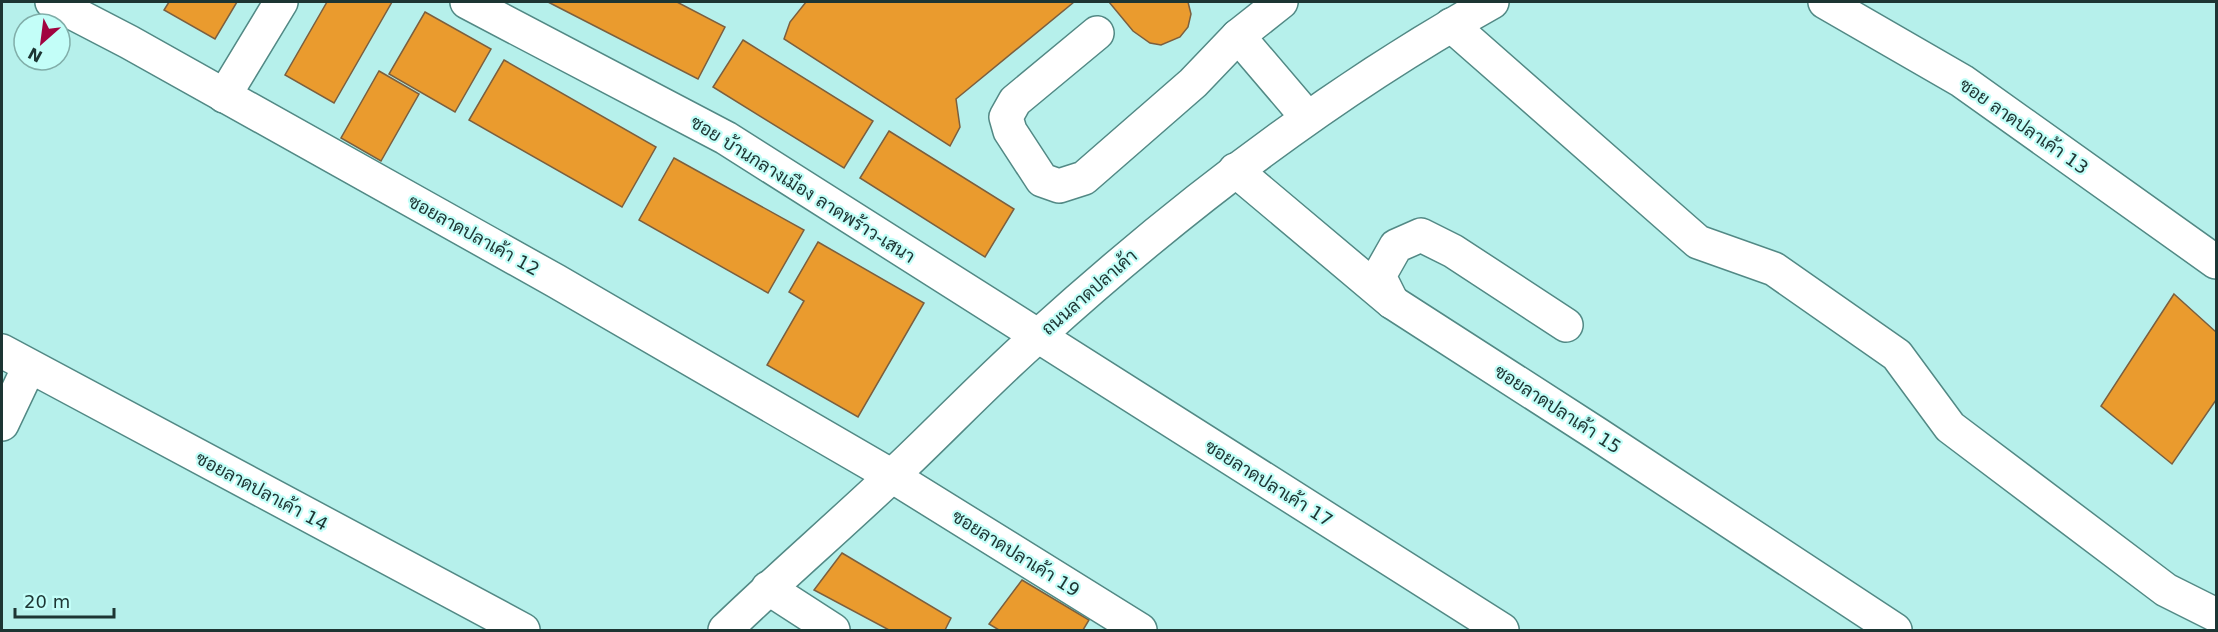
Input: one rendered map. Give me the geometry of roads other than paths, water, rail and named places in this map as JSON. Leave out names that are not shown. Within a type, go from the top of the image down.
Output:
[{"type":"street","name":"ซอยลาดปลาเค้า 12","points":[[52,2],[129,42],[556,281],[892,476]]},
{"type":"street","points":[[224,96],[281,2]]},
{"type":"street","name":"ซอย บ้านกลางเมือง ลาดพร้าว-เสนา","points":[[467,2],[726,138],[1037,336]]},
{"type":"street","points":[[1096,33],[1015,101],[1006,117],[1010,131],[1042,180],[1059,186],[1084,178],[1107,159],[1193,83],[1238,36],[1281,2]]},
{"type":"street","name":"ถนนลาดปลาเค้า","points":[[725,630],[892,476],[1037,336],[1150,238],[1235,170],[1307,117],[1450,25],[1492,2]]},
{"type":"street","name":"ซอย ลาดปลาเค้า 13","points":[[1825,2],[1962,81],[2217,262]]},
{"type":"street","points":[[1450,25],[1698,242],[1774,269],[1897,355],[1950,427],[2166,590],[2217,615]]},
{"type":"street","points":[[1238,36],[1307,117]]},
{"type":"street","name":"ซอยลาดปลาเค้า 15","points":[[1235,170],[1392,302],[1895,630]]},
{"type":"street","points":[[1392,302],[1379,276],[1396,246],[1421,235],[1453,251],[1566,325]]},
{"type":"street","name":"ซอยลาดปลาเค้า 17","points":[[1037,336],[1502,630]]},
{"type":"street","points":[[2,424],[15,359]]},
{"type":"street","name":"ซอยลาดปลาเค้า 14","points":[[15,359],[523,630]]},
{"type":"street","name":"ซอยลาดปลาเค้า 19","points":[[892,476],[1140,630]]},
{"type":"street","points":[[768,588],[834,630]]}]
